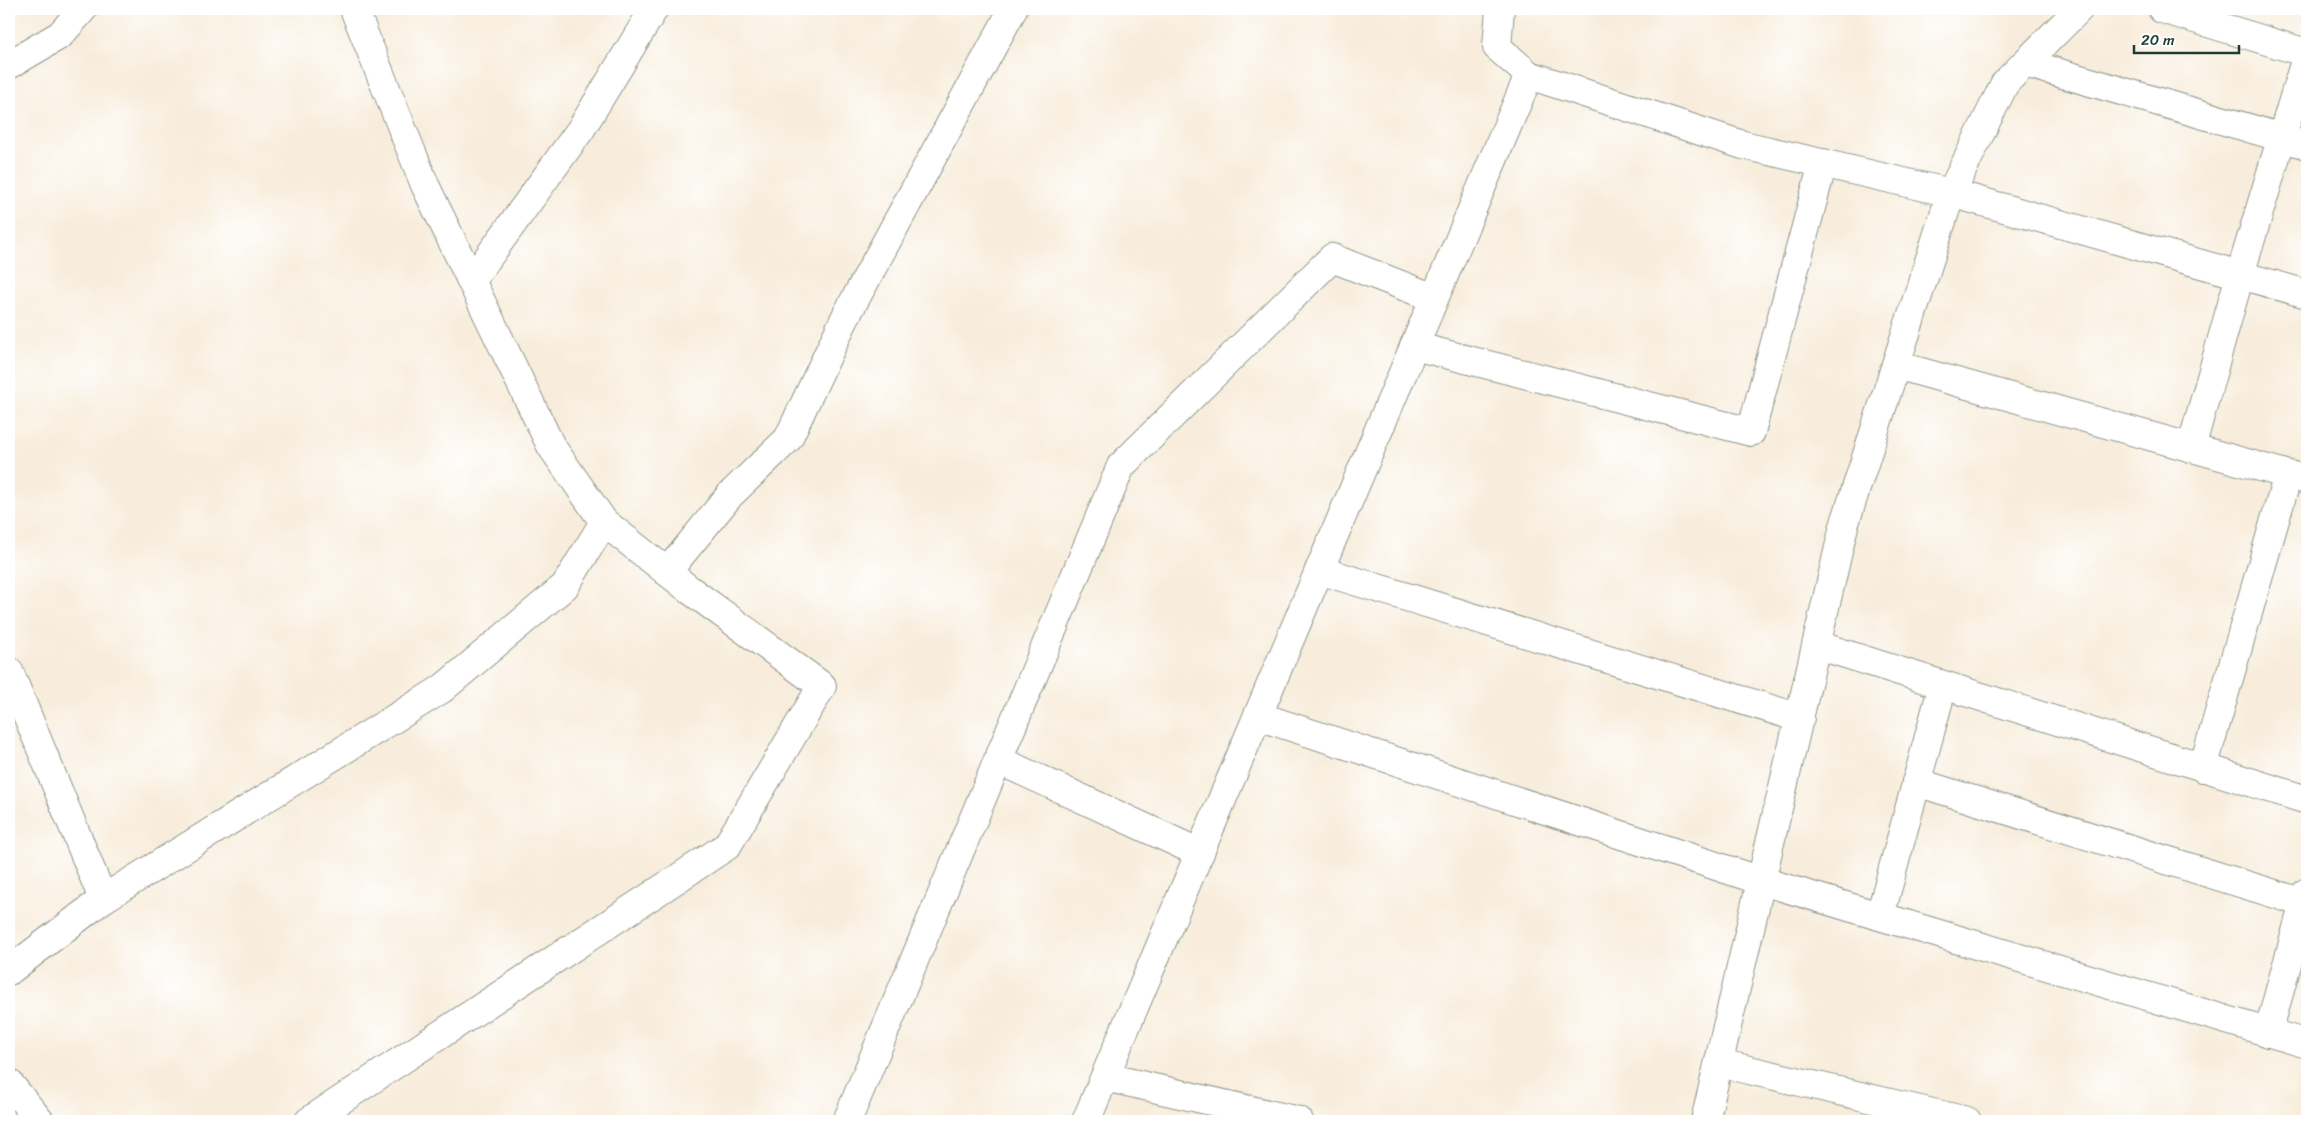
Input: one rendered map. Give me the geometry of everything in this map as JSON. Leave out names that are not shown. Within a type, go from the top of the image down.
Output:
[{"type":"street","points":[[9,66],[60,35],[83,9]]},
{"type":"street","points":[[309,1121],[727,846],[822,686],[667,572],[604,522],[551,446],[425,185],[354,9]]},
{"type":"street","points":[[471,281],[581,129],[654,9]]},
{"type":"street","points":[[667,572],[730,495],[788,439],[846,316],[1013,9]]},
{"type":"street","points":[[1500,9],[1497,47],[1529,75],[1743,146],[1951,193],[2307,294]]},
{"type":"street","points":[[1705,1121],[1844,526],[1951,193],[2005,83],[2079,9]]},
{"type":"street","points":[[2162,9],[2307,53],[2240,275],[2191,448]]},
{"type":"street","points":[[2025,63],[2307,145]]},
{"type":"street","points":[[1086,1121],[1529,75]]},
{"type":"street","points":[[1414,346],[1750,432],[1823,163]]},
{"type":"street","points":[[847,1121],[1121,466],[1332,258],[1434,298]]},
{"type":"street","points":[[1896,365],[2298,478],[2204,768]]},
{"type":"street","points":[[9,971],[103,899],[442,689],[565,586],[604,522]]},
{"type":"street","points":[[1319,570],[1800,718]]},
{"type":"street","points":[[1817,645],[2307,800]]},
{"type":"street","points":[[9,671],[103,899]]},
{"type":"street","points":[[1880,916],[1943,684]]},
{"type":"street","points":[[1258,716],[1762,880],[2307,1044]]},
{"type":"street","points":[[998,760],[1200,853]]},
{"type":"street","points":[[1916,782],[2306,898],[2268,1033]]},
{"type":"street","points":[[1719,1063],[1968,1121]]},
{"type":"street","points":[[1105,1077],[1298,1121]]},
{"type":"street","points":[[9,1083],[40,1121]]}]
